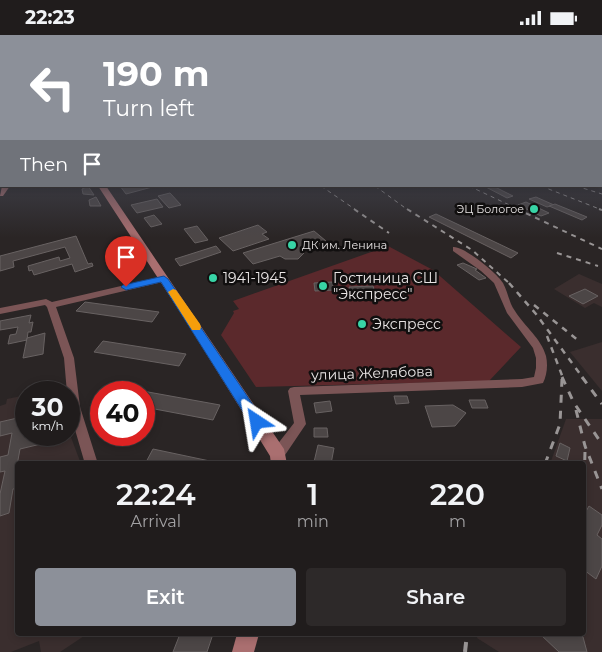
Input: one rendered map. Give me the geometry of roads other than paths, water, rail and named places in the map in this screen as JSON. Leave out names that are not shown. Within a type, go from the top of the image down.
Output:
[{"type":"street","points":[[103,187],[279,459]]},
{"type":"street","name":"улица Желябова","points":[[279,459],[300,424],[294,391],[522,383],[539,379],[544,367],[539,349],[506,304],[501,286],[493,276],[456,249]]},
{"type":"street","points":[[50,305],[164,279]]},
{"type":"street","points":[[0,311],[46,302],[50,305],[69,358],[74,407],[91,461]]},
{"type":"street","points":[[243,652],[247,636]]},
{"type":"railway","points":[[322,187],[356,210]]},
{"type":"railway","points":[[376,187],[408,210]]},
{"type":"railway","points":[[471,187],[520,210]]},
{"type":"railway","points":[[544,187],[602,210],[599,209]]},
{"type":"railway","points":[[579,187],[602,194]]},
{"type":"railway","points":[[354,209],[389,233]]},
{"type":"railway","points":[[407,209],[472,250],[509,283]]},
{"type":"railway","points":[[517,209],[602,249]]},
{"type":"railway","points":[[557,253],[598,266]]},
{"type":"railway","points":[[509,283],[536,314],[583,378]]},
{"type":"railway","points":[[534,305],[579,341]]},
{"type":"railway","points":[[547,336],[563,378]]},
{"type":"railway","points":[[562,377],[574,403],[602,444]]},
{"type":"railway","points":[[582,377],[602,404]]},
{"type":"railway","points":[[546,461],[560,424],[562,379]]},
{"type":"railway","points":[[576,410],[585,446],[602,489]]},
{"type":"railway","points":[[585,451],[585,461]]},
{"type":"railway","points":[[465,652],[467,636]]},
{"type":"place","name":"ЭЦ Бологое","points":[[534,209]]},
{"type":"place","name":"ДК им. Ленина","points":[[292,245]]},
{"type":"place","name":"1941-1945","points":[[213,278]]},
{"type":"place","name":"Гостиница СШ \"Экспресс\"","points":[[323,286]]},
{"type":"place","name":"Экспресс","points":[[362,324]]}]
